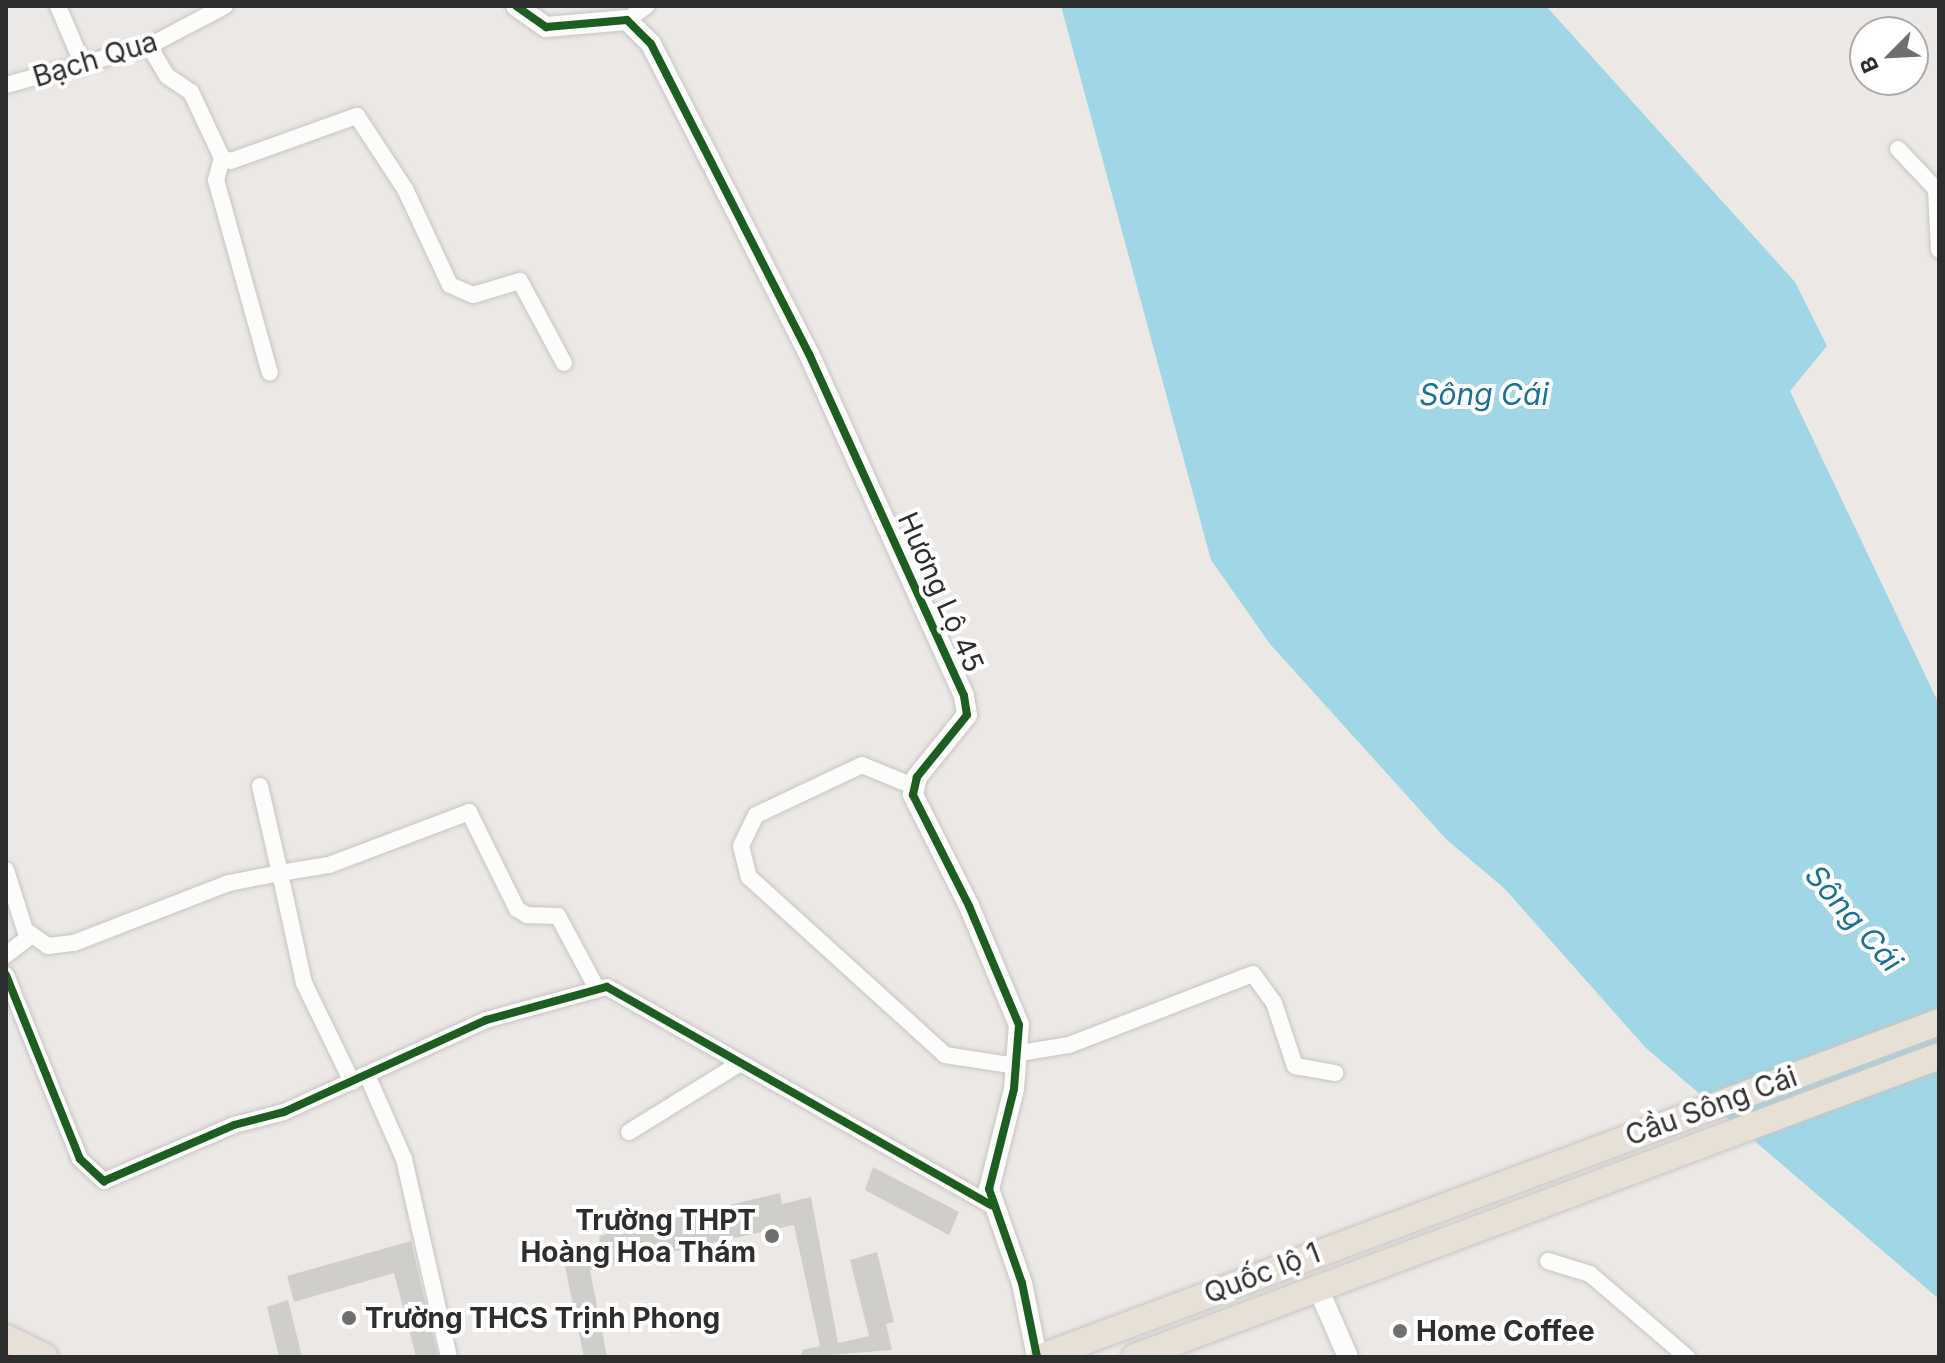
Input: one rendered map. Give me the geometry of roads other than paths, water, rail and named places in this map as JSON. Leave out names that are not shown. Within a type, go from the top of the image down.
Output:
[{"type":"highway","name":"Cầu Sông Cái","points":[[1483,1189],[1939,1022]]},
{"type":"highway","name":"Cầu Sông Cái","points":[[1506,1214],[1939,1056]]},
{"type":"highway","name":"Quốc lộ 1","points":[[1039,1357],[1483,1189]]},
{"type":"highway","name":"Quốc lộ 1","points":[[1135,1357],[1506,1214]]},
{"type":"highway","points":[[6,1338],[45,1357]]},
{"type":"street","points":[[58,6],[83,65]]},
{"type":"street","name":"Bạch Qua","points":[[6,85],[149,46],[225,6]]},
{"type":"street","points":[[516,6],[546,27],[627,20],[646,6]]},
{"type":"street","name":"Hương Lộ 45","points":[[627,20],[666,69],[809,354],[964,696],[967,715],[913,786]]},
{"type":"street","points":[[149,46],[167,76],[191,92],[222,158],[216,180],[270,373]]},
{"type":"street","points":[[222,158],[231,161],[357,116],[405,189],[450,285],[473,295],[520,281],[564,363]]},
{"type":"street","points":[[1898,149],[1936,189],[1939,250]]},
{"type":"street","points":[[1039,1357],[1022,1283],[991,1205],[991,1176],[1018,1059],[1019,1025],[969,906],[914,803],[913,786],[862,765],[756,815],[741,846],[749,877],[945,1055],[1018,1059],[1069,1045],[1253,974],[1287,1030],[1292,1062],[1301,1070],[1335,1073]]},
{"type":"street","points":[[260,786],[304,983],[404,1159],[449,1357]]},
{"type":"street","points":[[6,870],[29,937],[48,946],[74,943],[229,883],[329,865],[469,812],[517,909],[562,919],[596,987]]},
{"type":"street","points":[[6,955],[29,937]]},
{"type":"street","points":[[6,975],[43,1076],[80,1159],[97,1179],[120,1177],[234,1125],[284,1112],[486,1020],[596,987],[628,994],[668,1027],[991,1205]]},
{"type":"street","points":[[629,1132],[737,1065]]},
{"type":"street","points":[[1548,1261],[1590,1274],[1687,1357]]},
{"type":"street","points":[[1317,1286],[1348,1357]]},
{"type":"water","name":"Sông Cái","points":[[1061,6],[1546,6],[1795,282],[1827,346],[1790,391],[1939,704],[1939,1299],[1645,1047],[1504,888],[1447,840],[1270,644],[1211,560]]},
{"type":"place","name":"Trường THPT Hoàng Hoa Thám","points":[[772,1236]]},
{"type":"place","name":"Trường THCS Trịnh Phong","points":[[349,1318]]},
{"type":"place","name":"Home Coffee","points":[[1400,1331]]}]
